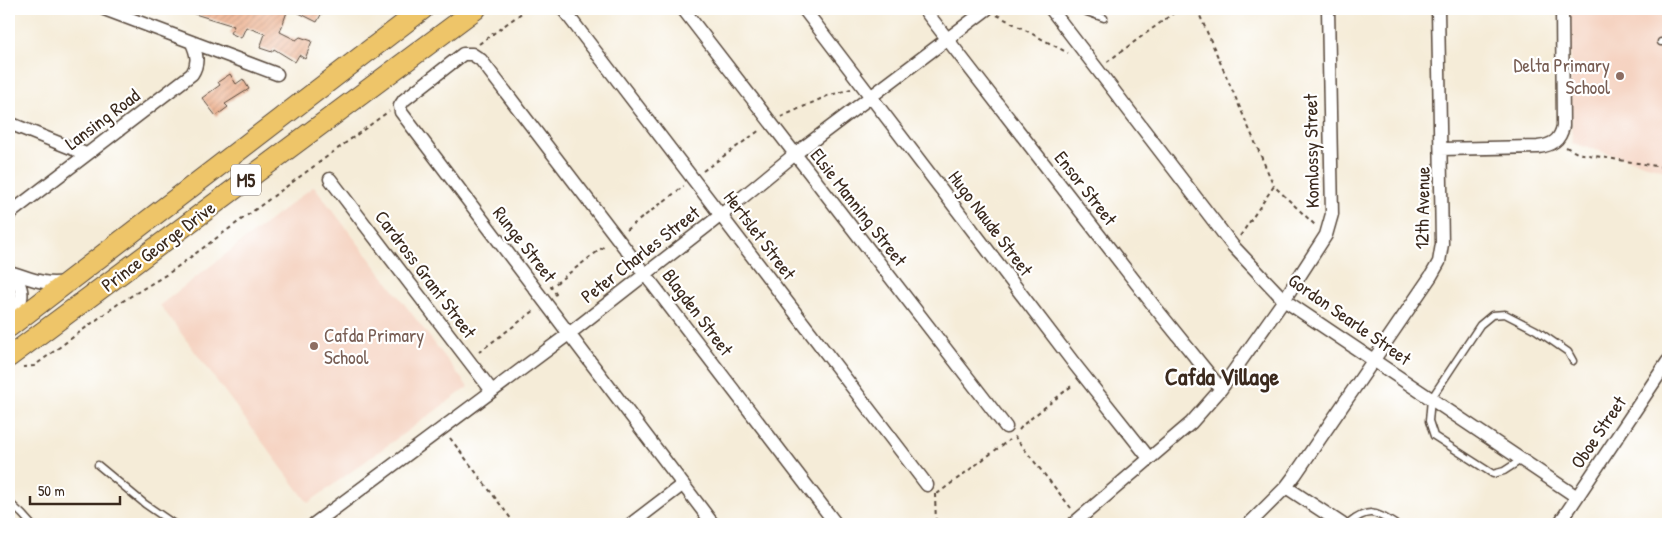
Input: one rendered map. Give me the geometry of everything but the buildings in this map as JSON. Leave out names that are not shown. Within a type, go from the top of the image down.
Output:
[{"type":"main road","name":"Prince George Drive","points":[[10,327],[423,9]]},
{"type":"main road","name":"Prince George Drive","points":[[12,362],[476,9]]},
{"type":"street","points":[[104,9],[277,74]]},
{"type":"street","name":"Hertslet Street","points":[[563,9],[931,490]]},
{"type":"street","name":"Elsie Manning Street","points":[[683,9],[1010,432]]},
{"type":"street","name":"Hugo Naude Street","points":[[804,9],[1084,376],[1149,458]]},
{"type":"street","name":"Ensor Street","points":[[924,9],[1221,389]]},
{"type":"street","name":"Peter Charles Street","points":[[314,524],[570,333],[644,273],[721,215],[795,154],[987,9]]},
{"type":"street","name":"Gordon Searle Street","points":[[1051,9],[1233,246],[1284,300],[1577,497]]},
{"type":"street","name":"Komlossy Street","points":[[1076,521],[1191,423],[1221,389],[1284,300],[1326,235],[1332,214],[1328,9]]},
{"type":"street","name":"12th Avenue","points":[[1249,524],[1286,487],[1431,276],[1438,262],[1442,244],[1438,9]]},
{"type":"street","points":[[1441,149],[1538,147],[1556,142],[1560,137],[1563,126],[1562,9]]},
{"type":"street","name":"Lansing Road","points":[[9,214],[192,74],[198,60],[192,43]]},
{"type":"street","name":"Blagden Street","points":[[474,50],[836,524]]},
{"type":"street","name":"Runge Street","points":[[474,50],[454,60],[404,100],[400,106],[401,112],[713,524]]},
{"type":"street","points":[[9,124],[86,154]]},
{"type":"street","name":"Cardross Grant Street","points":[[330,179],[492,391]]},
{"type":"street","points":[[9,273],[44,283],[68,282]]},
{"type":"street","points":[[9,273],[17,280],[22,291],[19,307],[10,327]]},
{"type":"street","name":"Oboe Street","points":[[1559,524],[1668,360]]},
{"type":"street","points":[[631,524],[682,484]]},
{"type":"street","points":[[1286,487],[1342,524]]},
{"type":"lane","points":[[1084,9],[1087,12],[1104,18]]},
{"type":"lane","points":[[1521,460],[1504,471],[1493,474],[1434,436],[1429,421],[1431,398],[1480,325],[1492,315],[1506,314],[1536,330],[1568,352],[1573,361]]},
{"type":"lane","points":[[98,465],[145,504],[174,524]]},
{"type":"lane","points":[[11,504],[31,524]]},
{"type":"lane","points":[[1348,524],[1359,516],[1374,512],[1395,524]]},
{"type":"path","points":[[474,50],[527,9]]},
{"type":"path","points":[[1197,9],[1274,186],[1326,235]]},
{"type":"path","points":[[458,346],[476,354],[546,303],[556,294],[551,287],[771,122],[827,96],[863,85]]},
{"type":"path","points":[[12,362],[34,366],[118,304],[175,269],[393,108]]},
{"type":"path","points":[[1556,142],[1577,153],[1668,168]]},
{"type":"path","points":[[1233,246],[1274,186]]},
{"type":"path","points":[[936,524],[931,490],[1010,432],[1024,424],[1084,376]]},
{"type":"path","points":[[442,428],[515,524]]},
{"type":"path","points":[[1010,432],[1076,521]]},
{"type":"shaded area","name":"Delta Primary School","points":[[1570,9],[1668,9],[1668,171],[1572,143]]},
{"type":"shaded area","name":"Cafda Primary School","points":[[314,186],[468,387],[308,503],[160,305]]},
{"type":"place","name":"Delta Primary School","points":[[1620,76]]},
{"type":"place","name":"Cafda Primary School","points":[[314,346]]},
{"type":"district","name":"Cafda Village","points":[[1222,376]]}]
